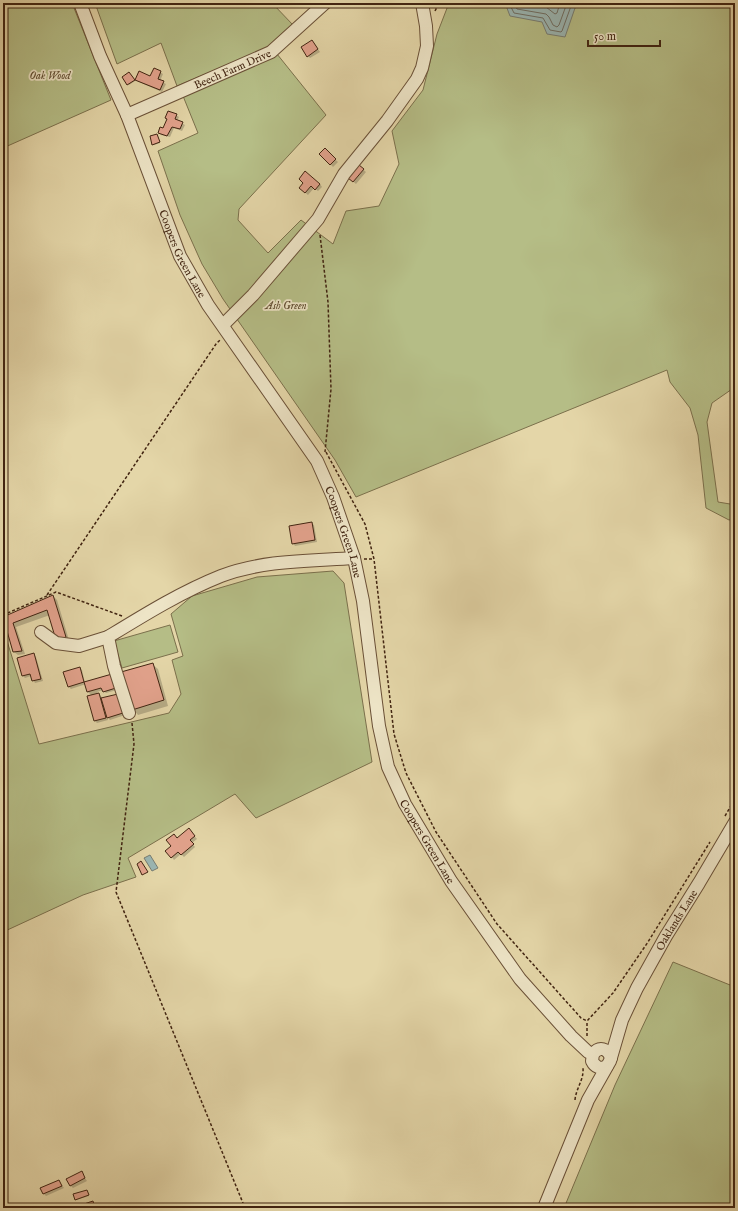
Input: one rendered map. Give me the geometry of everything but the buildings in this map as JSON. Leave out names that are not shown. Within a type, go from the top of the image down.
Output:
[{"type":"street","name":"Coopers Green Lane","points":[[80,3],[100,56],[127,115],[180,256],[208,305],[317,461],[333,497],[354,558],[363,601],[379,726],[388,767],[405,804],[451,881],[520,979],[571,1036],[588,1052],[596,1056],[608,1052],[609,1062]]},
{"type":"street","name":"Beech Farm Drive","points":[[127,115],[271,52],[325,3]]},
{"type":"street","points":[[225,330],[318,219],[344,174],[387,121],[417,79],[422,68],[427,46],[426,26],[422,3]]},
{"type":"street","points":[[41,632],[56,643],[80,646],[108,637],[182,594],[222,576],[250,568],[286,562],[354,558]]},
{"type":"street","points":[[108,637],[114,666],[129,713]]},
{"type":"street","name":"Oaklands Lane","points":[[544,1208],[588,1100],[609,1062],[622,1020],[637,988],[666,936],[699,883],[730,819]]},
{"type":"street","name":"Oaklands Lane","points":[[588,1100],[596,1056],[622,1020]]},
{"type":"street","points":[[596,1056],[598,1068],[609,1062]]},
{"type":"path","points":[[318,219],[328,302],[331,389],[326,452],[365,524],[374,560],[394,734],[406,773],[436,832],[497,924],[581,1018],[587,1022]]},
{"type":"path","points":[[47,595],[225,330]]},
{"type":"path","points":[[317,461],[326,452]]},
{"type":"path","points":[[3,615],[56,592],[124,616],[132,622]]},
{"type":"path","points":[[129,713],[132,722],[134,744],[116,892],[245,1208]]},
{"type":"path","points":[[730,819],[735,799]]},
{"type":"path","points":[[591,1039],[586,1036],[587,1022],[613,993],[648,942],[711,840]]},
{"type":"green space","name":"Oak Wood","points":[[3,3],[72,3],[111,100],[3,148]]},
{"type":"green space","points":[[95,3],[272,3],[293,25],[265,49],[177,86],[161,43],[117,64]]},
{"type":"green space","name":"Ash Green","points":[[449,3],[735,3],[735,387],[712,403],[707,422],[718,502],[730,504],[735,503],[735,519],[729,520],[706,508],[698,435],[690,408],[670,382],[667,370],[356,497],[335,460],[223,299],[202,264],[180,215],[158,151],[198,133],[183,96],[277,54],[326,115],[239,209],[238,220],[268,253],[301,220],[333,244],[346,211],[379,206],[399,164],[392,131],[423,90],[437,34]]},
{"type":"green space","points":[[333,571],[344,583],[372,762],[256,818],[235,794],[128,858],[136,877],[83,895],[3,932],[3,628],[39,744],[169,713],[181,694],[172,660],[183,656],[171,614],[192,596],[257,577]]},
{"type":"green space","points":[[170,625],[178,652],[122,668],[114,641]]},
{"type":"green space","points":[[673,962],[735,987],[735,1208],[564,1208],[615,1085]]},
{"type":"water","points":[[505,3],[586,3],[575,8],[565,37],[547,34],[542,22],[510,16]]},
{"type":"water","points":[[150,855],[158,868],[152,871],[144,858]]}]
